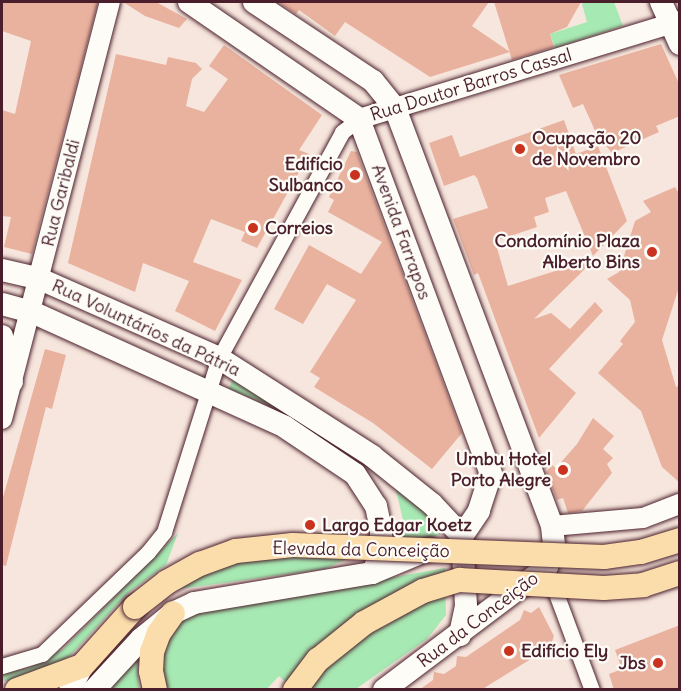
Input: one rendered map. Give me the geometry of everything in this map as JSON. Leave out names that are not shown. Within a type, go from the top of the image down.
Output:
[{"type":"main road","points":[[189,2],[359,119]]},
{"type":"main road","name":"Avenida Farrapos","points":[[254,2],[373,81],[395,108],[552,526]]},
{"type":"main road","points":[[661,2],[676,30]]},
{"type":"main road","name":"Avenida Farrapos","points":[[359,119],[491,473],[479,511],[462,536]]},
{"type":"main road","name":"Rua Voluntários da Pátria","points":[[2,270],[40,279],[219,358],[372,456],[432,504],[462,536]]},
{"type":"main road","points":[[32,312],[59,303],[122,329],[158,331]]},
{"type":"main road","name":"Rua Voluntários da Pátria","points":[[2,304],[32,312],[285,427],[355,474],[376,506],[381,529],[381,554],[372,573]]},
{"type":"main road","points":[[2,336],[12,382]]},
{"type":"main road","name":"Rua da Conceição","points":[[384,690],[460,635],[547,567],[554,545],[552,526]]},
{"type":"main road","points":[[94,690],[141,639],[173,613],[194,603],[372,573],[462,536],[466,606],[460,635]]},
{"type":"main road","name":"Elevada da Conceição","points":[[82,666],[135,607],[175,577],[236,551],[293,545],[604,557],[641,552],[680,540]]},
{"type":"main road","name":"Elevada da Conceição","points":[[295,690],[318,660],[364,623],[423,591],[459,580],[604,588],[643,585],[680,573]]},
{"type":"main road","points":[[155,690],[151,671],[152,652],[159,633],[173,613]]},
{"type":"main road","points":[[279,690],[318,660]]},
{"type":"main road","points":[[17,690],[82,666]]},
{"type":"main road","points":[[70,690],[82,666]]},
{"type":"street","name":"Rua Garibaldi","points":[[2,420],[32,312],[110,2]]},
{"type":"street","name":"Rua Doutor Barros Cassal","points":[[2,666],[42,654],[148,552],[164,532],[219,358],[342,132],[359,119],[395,108],[676,30]]},
{"type":"street","points":[[552,526],[643,518],[680,504]]},
{"type":"street","points":[[547,567],[592,690]]},
{"type":"green space","points":[[585,2],[614,2],[623,26],[555,48],[550,34],[587,22],[582,4]]},
{"type":"green space","points":[[235,372],[372,459],[438,517],[440,535],[402,543],[404,524],[396,490],[369,463],[285,412],[229,389]]},
{"type":"green space","points":[[178,533],[166,565],[128,593],[70,656],[33,679],[2,681],[2,673],[29,668],[63,649]]},
{"type":"green space","points":[[295,552],[353,556],[325,569],[180,589],[204,572],[237,561]]},
{"type":"green space","points":[[445,568],[446,615],[427,639],[356,689],[293,689],[279,676],[267,689],[164,689],[161,651],[177,623],[198,612]]},
{"type":"green space","points":[[137,656],[139,689],[107,690]]},
{"type":"building","points":[[2,2],[98,2],[32,254],[4,247],[11,217],[2,216],[2,110],[15,114],[31,41],[2,31]]},
{"type":"building","points":[[123,2],[156,2],[187,19],[179,28],[145,16]]},
{"type":"building","points":[[278,2],[489,2],[472,26],[510,52],[430,77],[345,22],[335,36],[299,10],[296,14]]},
{"type":"building","points":[[494,2],[581,2],[567,27],[550,34],[554,47],[512,60]]},
{"type":"building","points":[[661,44],[680,86],[680,116],[656,126],[659,132],[612,153],[597,135],[583,104],[573,108],[559,75]]},
{"type":"building","points":[[224,45],[322,115],[299,150],[309,154],[257,248],[241,241],[245,232],[211,219],[193,262],[242,280],[215,331],[175,311],[189,281],[143,263],[135,292],[68,263],[116,54],[166,65],[168,57],[196,63],[202,69],[192,79],[186,106],[204,112],[228,79],[209,66]]},
{"type":"building","points":[[564,120],[576,154],[598,146],[627,221],[593,256],[566,191],[545,198],[549,212],[534,217],[537,227],[495,241],[508,286],[596,258],[534,319],[551,313],[570,329],[595,302],[603,311],[549,369],[576,393],[539,438],[478,273],[474,275],[453,219],[488,208],[477,178],[474,175],[444,186],[429,143],[452,135],[460,157]]},
{"type":"building","points":[[351,151],[357,152],[462,433],[432,469],[373,423],[314,387],[320,378],[310,372],[356,300],[327,284],[303,324],[274,309],[309,245],[361,274],[382,242],[328,212],[334,200],[329,197]]},
{"type":"building","points":[[675,187],[680,195],[680,284],[662,340],[676,387],[680,385],[680,483],[662,467],[641,411],[598,373],[623,344],[620,341],[635,322],[630,300],[607,279],[619,272],[635,221],[651,212],[643,201]]},
{"type":"building","points":[[45,349],[66,355],[52,409],[46,407],[6,566],[2,565],[2,501]]},
{"type":"building","points":[[593,418],[614,436],[603,449],[613,458],[607,464],[612,473],[582,511],[568,513],[563,498],[557,500],[546,472],[552,465],[556,468],[577,444]]},
{"type":"building","name":"Edifício Ely","points":[[539,607],[554,636],[550,647],[481,690],[419,690],[433,680],[434,672],[444,674],[456,666],[457,656],[466,657],[520,620],[524,610],[531,613]]},
{"type":"building","points":[[680,625],[680,690],[614,690],[609,674],[622,669],[615,650]]},
{"type":"place","name":"Ocupação 20 de Novembro","points":[[520,149]]},
{"type":"place","name":"Edifício Sulbanco","points":[[355,175]]},
{"type":"place","name":"Correios","points":[[253,228]]},
{"type":"place","name":"Condomínio Plaza Alberto Bins","points":[[652,252]]},
{"type":"place","name":"Umbu Hotel Porto Alegre","points":[[563,470]]},
{"type":"place","name":"Largo Edgar Koetz","points":[[310,525]]},
{"type":"place","name":"Edifício Ely","points":[[509,651]]},
{"type":"place","name":"Jbs","points":[[658,663]]}]
